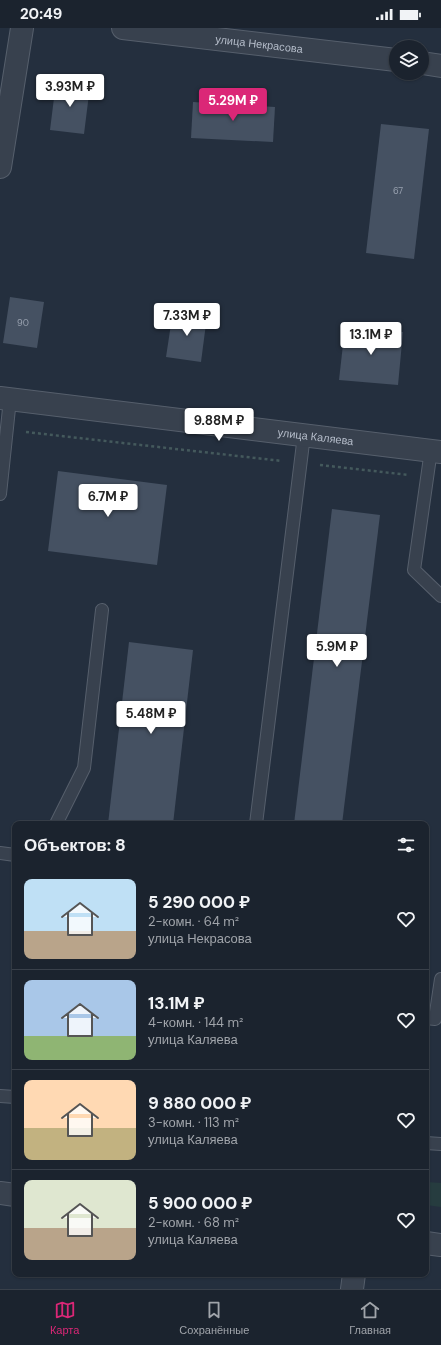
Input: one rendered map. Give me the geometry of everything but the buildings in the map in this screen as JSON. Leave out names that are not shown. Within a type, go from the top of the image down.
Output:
[{"type":"street","points":[[0,167],[22,28]]},
{"type":"street","name":"улица Некрасова","points":[[123,28],[389,59]]},
{"type":"street","points":[[429,64],[441,66]]},
{"type":"street","name":"улица Каляева","points":[[5,399],[436,451]]},
{"type":"street","points":[[0,1193],[12,1194]]},
{"type":"street","points":[[429,1243],[441,1245]]},
{"type":"street","points":[[352,1289],[354,1277]]},
{"type":"lane","points":[[0,494],[7,430],[5,399]]},
{"type":"lane","points":[[256,821],[304,435]]},
{"type":"lane","points":[[436,451],[427,477],[414,570],[441,596]]},
{"type":"lane","points":[[58,821],[84,768],[102,610]]},
{"type":"lane","points":[[0,853],[12,855]]},
{"type":"lane","points":[[429,1018],[435,1019],[441,979]]},
{"type":"lane","points":[[0,1096],[12,1097]]},
{"type":"lane","points":[[429,1143],[441,1144]]},
{"type":"path","points":[[7,430],[427,477]]},
{"type":"green space","points":[[429,1182],[441,1183],[441,1207],[429,1205]]}]
